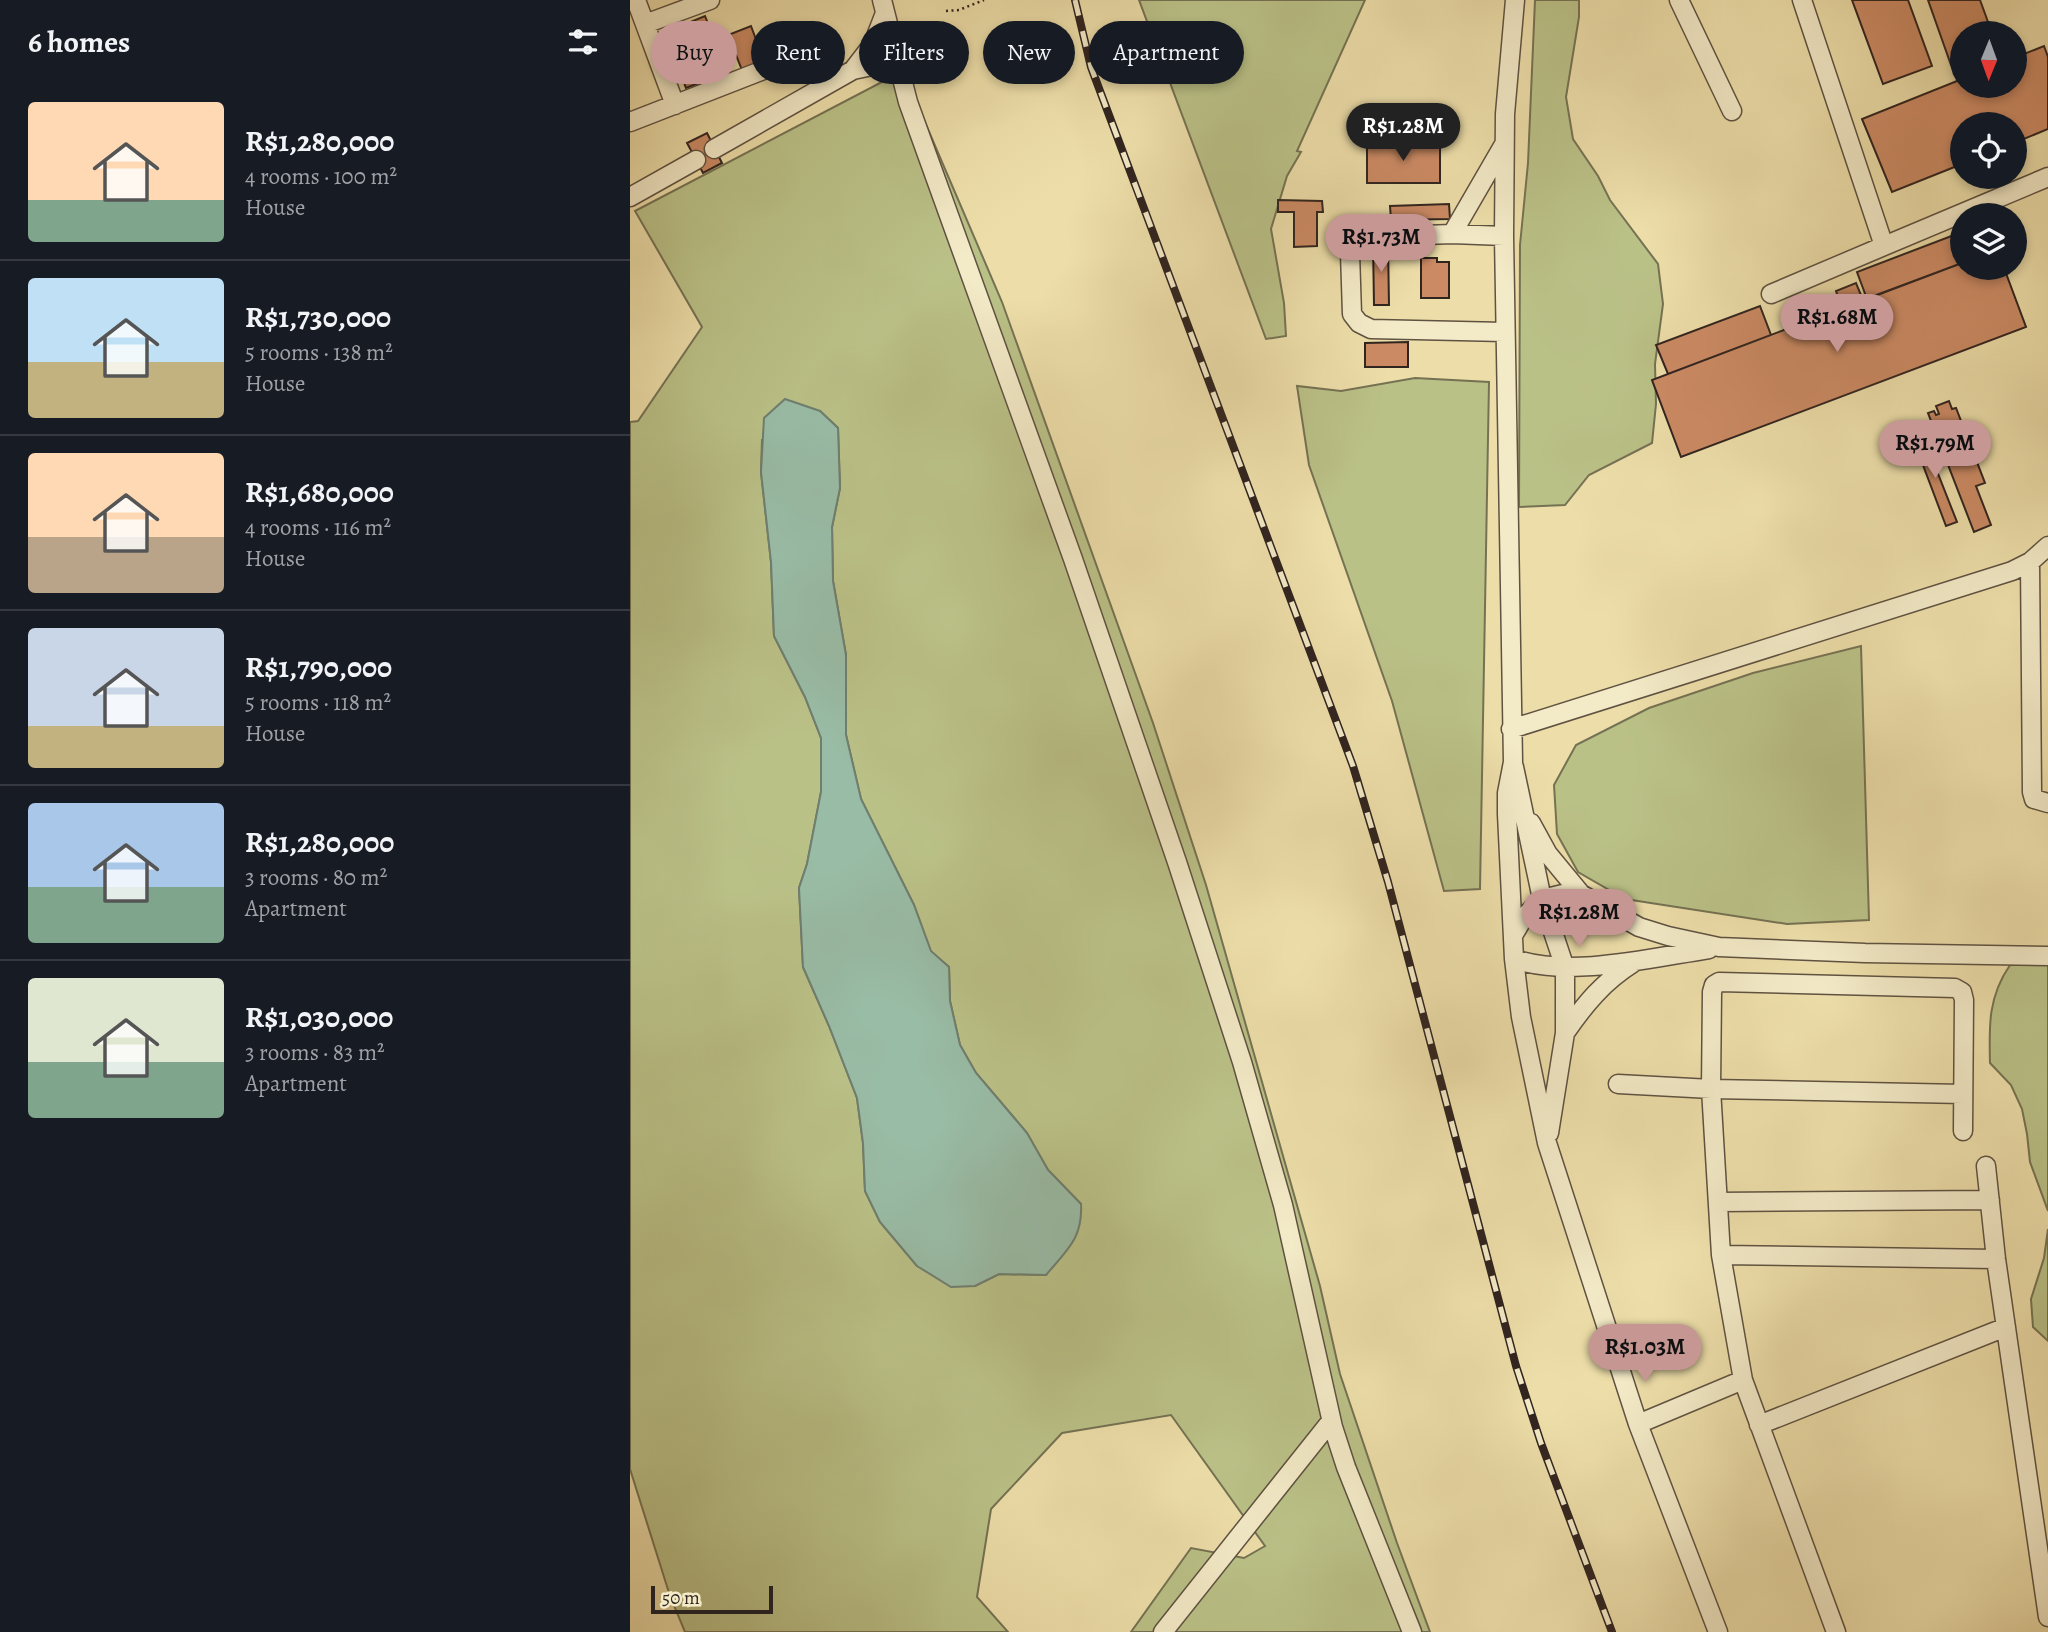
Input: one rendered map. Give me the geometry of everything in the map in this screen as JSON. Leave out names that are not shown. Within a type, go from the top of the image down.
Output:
[{"type":"street","points":[[636,0],[675,105]]},
{"type":"street","points":[[645,24],[710,0]]},
{"type":"street","points":[[1515,0],[1505,114],[1504,236],[1511,729],[1513,762],[1529,845],[1542,899],[1564,968],[1566,1033],[1547,1143]]},
{"type":"street","points":[[1679,0],[1732,111]]},
{"type":"street","points":[[1802,0],[1884,246]]},
{"type":"street","points":[[853,70],[873,44],[883,7]]},
{"type":"street","points":[[715,149],[859,69]]},
{"type":"street","points":[[630,122],[751,75]]},
{"type":"street","points":[[903,84],[947,215],[977,290],[1076,568],[1177,862],[1242,1062],[1283,1205],[1331,1421],[1346,1467],[1412,1632]]},
{"type":"street","points":[[1452,234],[1505,143]]},
{"type":"street","points":[[630,197],[696,160]]},
{"type":"street","points":[[1771,294],[2048,177]]},
{"type":"street","points":[[1504,236],[1452,234],[1368,237],[1356,242],[1350,253],[1352,314],[1359,323],[1371,329],[1504,332]]},
{"type":"street","points":[[1511,729],[2012,571],[2030,562],[2048,546]]},
{"type":"street","points":[[2030,562],[2032,792],[2034,799],[2048,803]]},
{"type":"street","points":[[1513,762],[1507,793],[1507,814],[1514,959],[1527,1053],[1547,1143],[1638,1424],[1718,1632]]},
{"type":"street","points":[[1522,800],[1534,830],[1548,854],[1581,894],[1639,927],[1668,936],[1719,947],[1878,954],[2048,956]]},
{"type":"street","points":[[1514,934],[1524,917],[1542,899],[1563,894],[1581,894]]},
{"type":"street","points":[[1514,959],[1533,965],[1564,968],[1719,947]]},
{"type":"street","points":[[1566,1033],[1599,988],[1637,960]]},
{"type":"street","points":[[1836,1632],[1743,1380],[1721,1255],[1711,1089],[1714,985],[1719,982],[1955,988],[1962,992],[1963,1131]]},
{"type":"street","points":[[1618,1084],[1711,1089],[1963,1094]]},
{"type":"street","points":[[1986,1166],[1996,1259],[2048,1617]]},
{"type":"street","points":[[1718,1202],[1990,1200]]},
{"type":"street","points":[[1721,1255],[1996,1259]]},
{"type":"street","points":[[1759,1425],[2006,1327]]},
{"type":"street","points":[[1638,1424],[1743,1380]]},
{"type":"street","points":[[1163,1632],[1331,1421]]},
{"type":"path","points":[[946,11],[959,10],[984,0]]},
{"type":"green space","points":[[1139,0],[1365,0],[1297,151],[1301,152],[1287,176],[1271,229],[1284,303],[1286,336],[1266,339],[1170,84],[1244,84],[1244,21],[1147,21]]},
{"type":"green space","points":[[1535,0],[1579,0],[1579,17],[1566,97],[1573,139],[1598,176],[1610,200],[1658,264],[1663,304],[1655,364],[1656,404],[1652,443],[1589,475],[1565,505],[1519,507],[1520,245],[1528,163]]},
{"type":"green space","points":[[878,84],[909,84],[1002,302],[1153,723],[1206,885],[1320,1286],[1340,1374],[1430,1632],[1131,1632],[1191,1548],[1244,1558],[1265,1546],[1171,1415],[1062,1433],[991,1509],[977,1597],[1008,1632],[685,1632],[670,1596],[630,1469],[630,422],[638,421],[702,327],[635,211]],"holes":[[[820,411],[838,428],[840,488],[832,527],[833,581],[846,655],[846,735],[861,799],[914,905],[931,952],[949,967],[950,1001],[960,1045],[976,1073],[1027,1133],[1048,1170],[1081,1204],[1046,1275],[999,1274],[975,1286],[917,1266],[880,1222],[865,1191],[863,1143],[857,1098],[803,967],[799,888],[807,864],[821,792],[821,738],[805,697],[774,636],[771,562],[761,472],[762,440]]]},
{"type":"green space","points":[[1415,378],[1489,382],[1480,889],[1444,891],[1392,701],[1309,465],[1297,386],[1341,391]]},
{"type":"green space","points":[[1861,646],[1869,920],[1787,924],[1625,899],[1578,872],[1557,834],[1554,785],[1576,745],[1649,708],[1753,673]]},
{"type":"green space","points":[[2048,964],[2048,1211],[2030,1162],[2022,1109],[2011,1085],[1990,1063],[1990,1037],[1991,1012],[1997,989],[2010,965]]},
{"type":"green space","points":[[2048,1229],[2048,1341],[2033,1327],[2031,1299],[2044,1258]]},
{"type":"shaded area","points":[[785,399],[820,411],[838,428],[840,488],[832,527],[833,581],[846,655],[846,735],[861,799],[914,905],[931,951],[949,967],[950,1001],[960,1045],[976,1073],[1027,1133],[1048,1170],[1081,1204],[1076,1235],[1067,1251],[1046,1275],[999,1274],[975,1286],[951,1287],[917,1266],[880,1222],[865,1191],[863,1143],[857,1098],[803,967],[799,888],[807,864],[821,792],[821,738],[805,697],[774,636],[771,562],[761,472],[764,418]]},
{"type":"building","points":[[1852,0],[1908,0],[1932,66],[1883,84]]},
{"type":"building","points":[[1928,0],[1980,0],[1988,21],[1950,21],[1950,62]]},
{"type":"building","points":[[705,16],[707,21],[693,21]]},
{"type":"building","points":[[751,26],[751,66],[742,70],[737,58],[737,31]]},
{"type":"building","points":[[2044,46],[2048,57],[2048,129],[2027,138],[2027,112],[1950,112],[1950,169],[1892,192],[1862,119],[1950,84],[1950,98],[2027,98],[2027,53]]},
{"type":"building","points":[[707,133],[722,163],[703,173],[687,143]]},
{"type":"building","points":[[1367,143],[1440,143],[1440,183],[1367,183]]},
{"type":"building","points":[[1278,200],[1322,201],[1323,212],[1317,212],[1317,246],[1294,247],[1294,212],[1278,212]]},
{"type":"building","points":[[1449,204],[1450,219],[1391,220],[1390,206]]},
{"type":"building","points":[[1950,237],[1950,268],[1867,299],[1857,272]]},
{"type":"building","points":[[1373,243],[1388,243],[1389,305],[1374,305]]},
{"type":"building","points":[[1421,258],[1437,258],[1437,262],[1449,262],[1449,298],[1421,298]]},
{"type":"building","points":[[1950,267],[1950,280],[2008,280],[2026,327],[1681,457],[1652,380],[1842,308],[1836,291],[1856,283],[1863,300]]},
{"type":"building","points":[[1760,306],[1771,335],[1668,374],[1656,345]]},
{"type":"building","points":[[1408,342],[1408,367],[1365,367],[1365,343]]},
{"type":"building","points":[[1949,401],[1952,409],[1956,408],[1985,483],[1976,486],[1991,525],[1974,532],[1928,413],[1934,411],[1936,415],[1939,414],[1936,406]]},
{"type":"building","points":[[1922,433],[1957,522],[1946,526],[1912,436]]},
{"type":"railway","points":[[1075,0],[1091,67],[1353,766],[1388,882],[1516,1366],[1541,1443],[1612,1632]]}]
